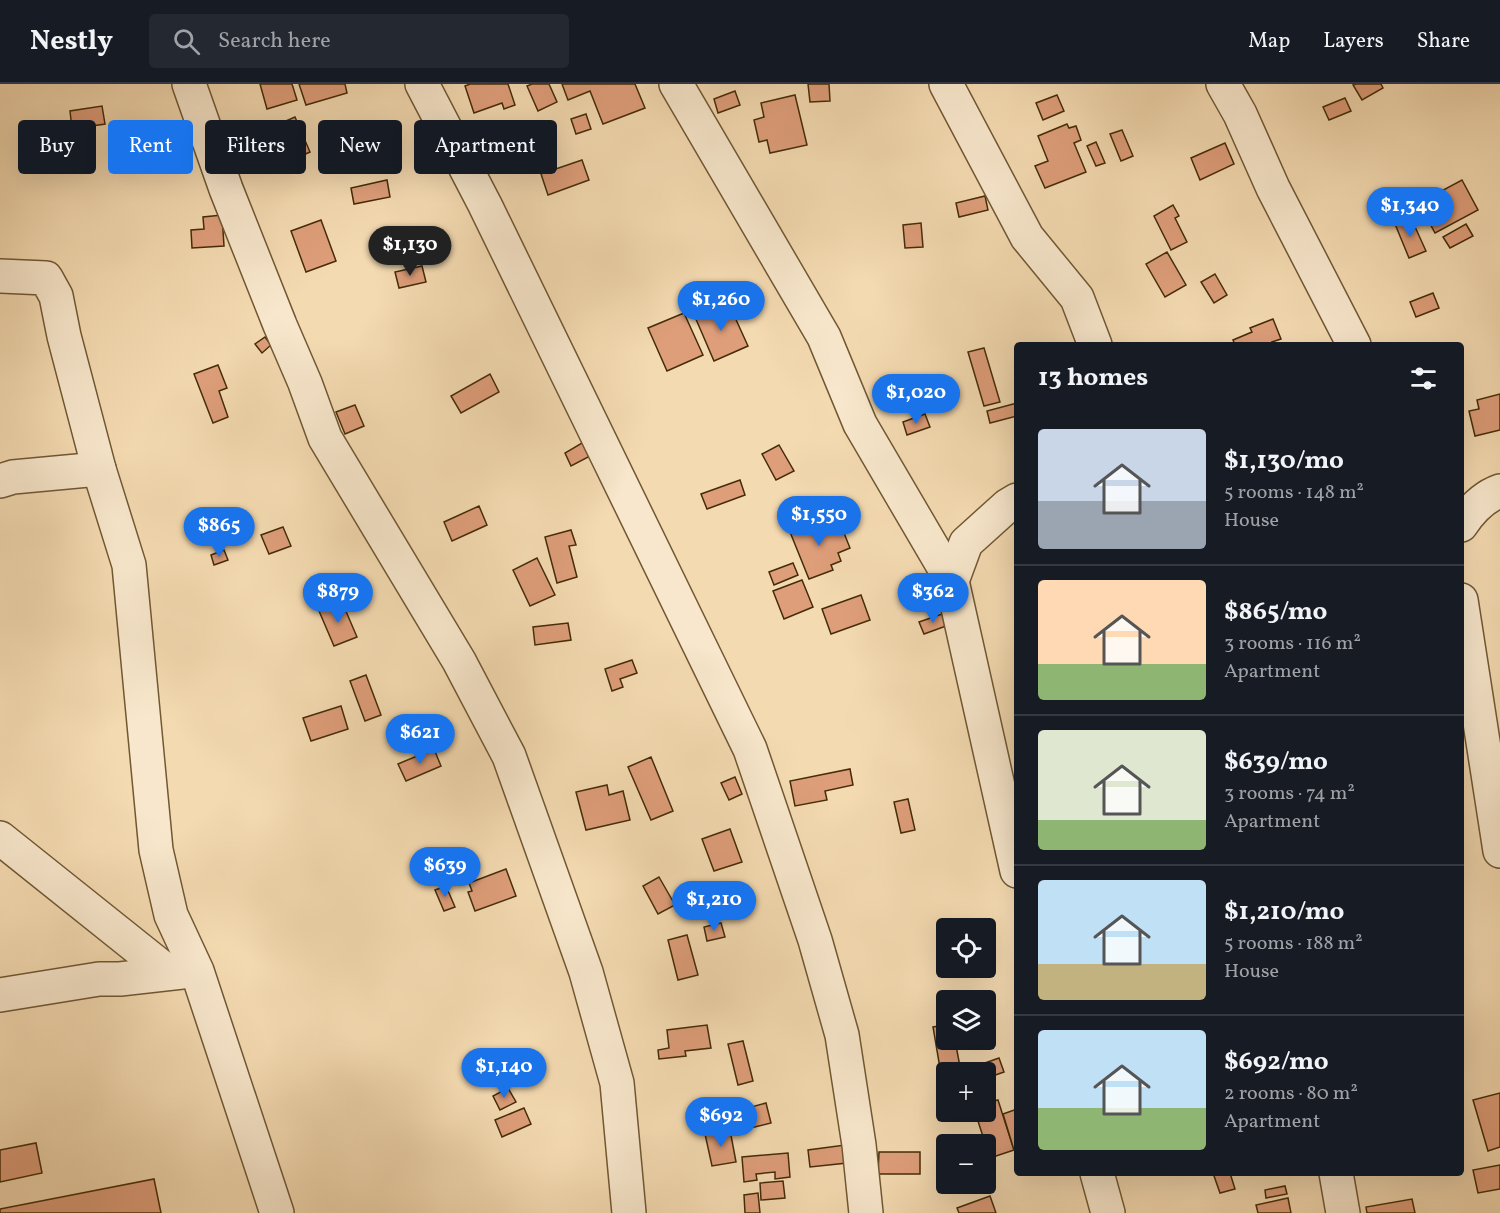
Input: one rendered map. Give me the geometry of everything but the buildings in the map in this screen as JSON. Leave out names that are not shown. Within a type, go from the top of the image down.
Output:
[{"type":"street","points":[[189,84],[226,189],[280,326],[305,382],[325,438],[454,652],[509,756],[586,972],[617,1083],[629,1213]]},
{"type":"street","points":[[423,84],[485,205],[750,749],[815,940],[842,1035],[859,1145],[866,1213]]},
{"type":"street","points":[[676,84],[824,337],[860,424],[952,581],[1014,858]]},
{"type":"street","points":[[946,84],[1028,237],[1077,298],[1094,342]]},
{"type":"street","points":[[1222,84],[1240,114],[1273,188],[1352,342]]},
{"type":"street","points":[[0,276],[46,278],[52,286],[99,469],[129,565],[156,850],[183,972],[277,1213]]},
{"type":"street","points":[[0,481],[13,477],[99,469]]},
{"type":"street","points":[[1464,514],[1487,496],[1500,491]]},
{"type":"street","points":[[952,581],[966,543],[1014,502]]},
{"type":"street","points":[[1464,619],[1500,851]]},
{"type":"street","points":[[0,838],[183,972]]},
{"type":"street","points":[[0,995],[99,979],[183,972]]},
{"type":"street","points":[[1098,1176],[1108,1213]]},
{"type":"street","points":[[1337,1176],[1343,1213]]}]
